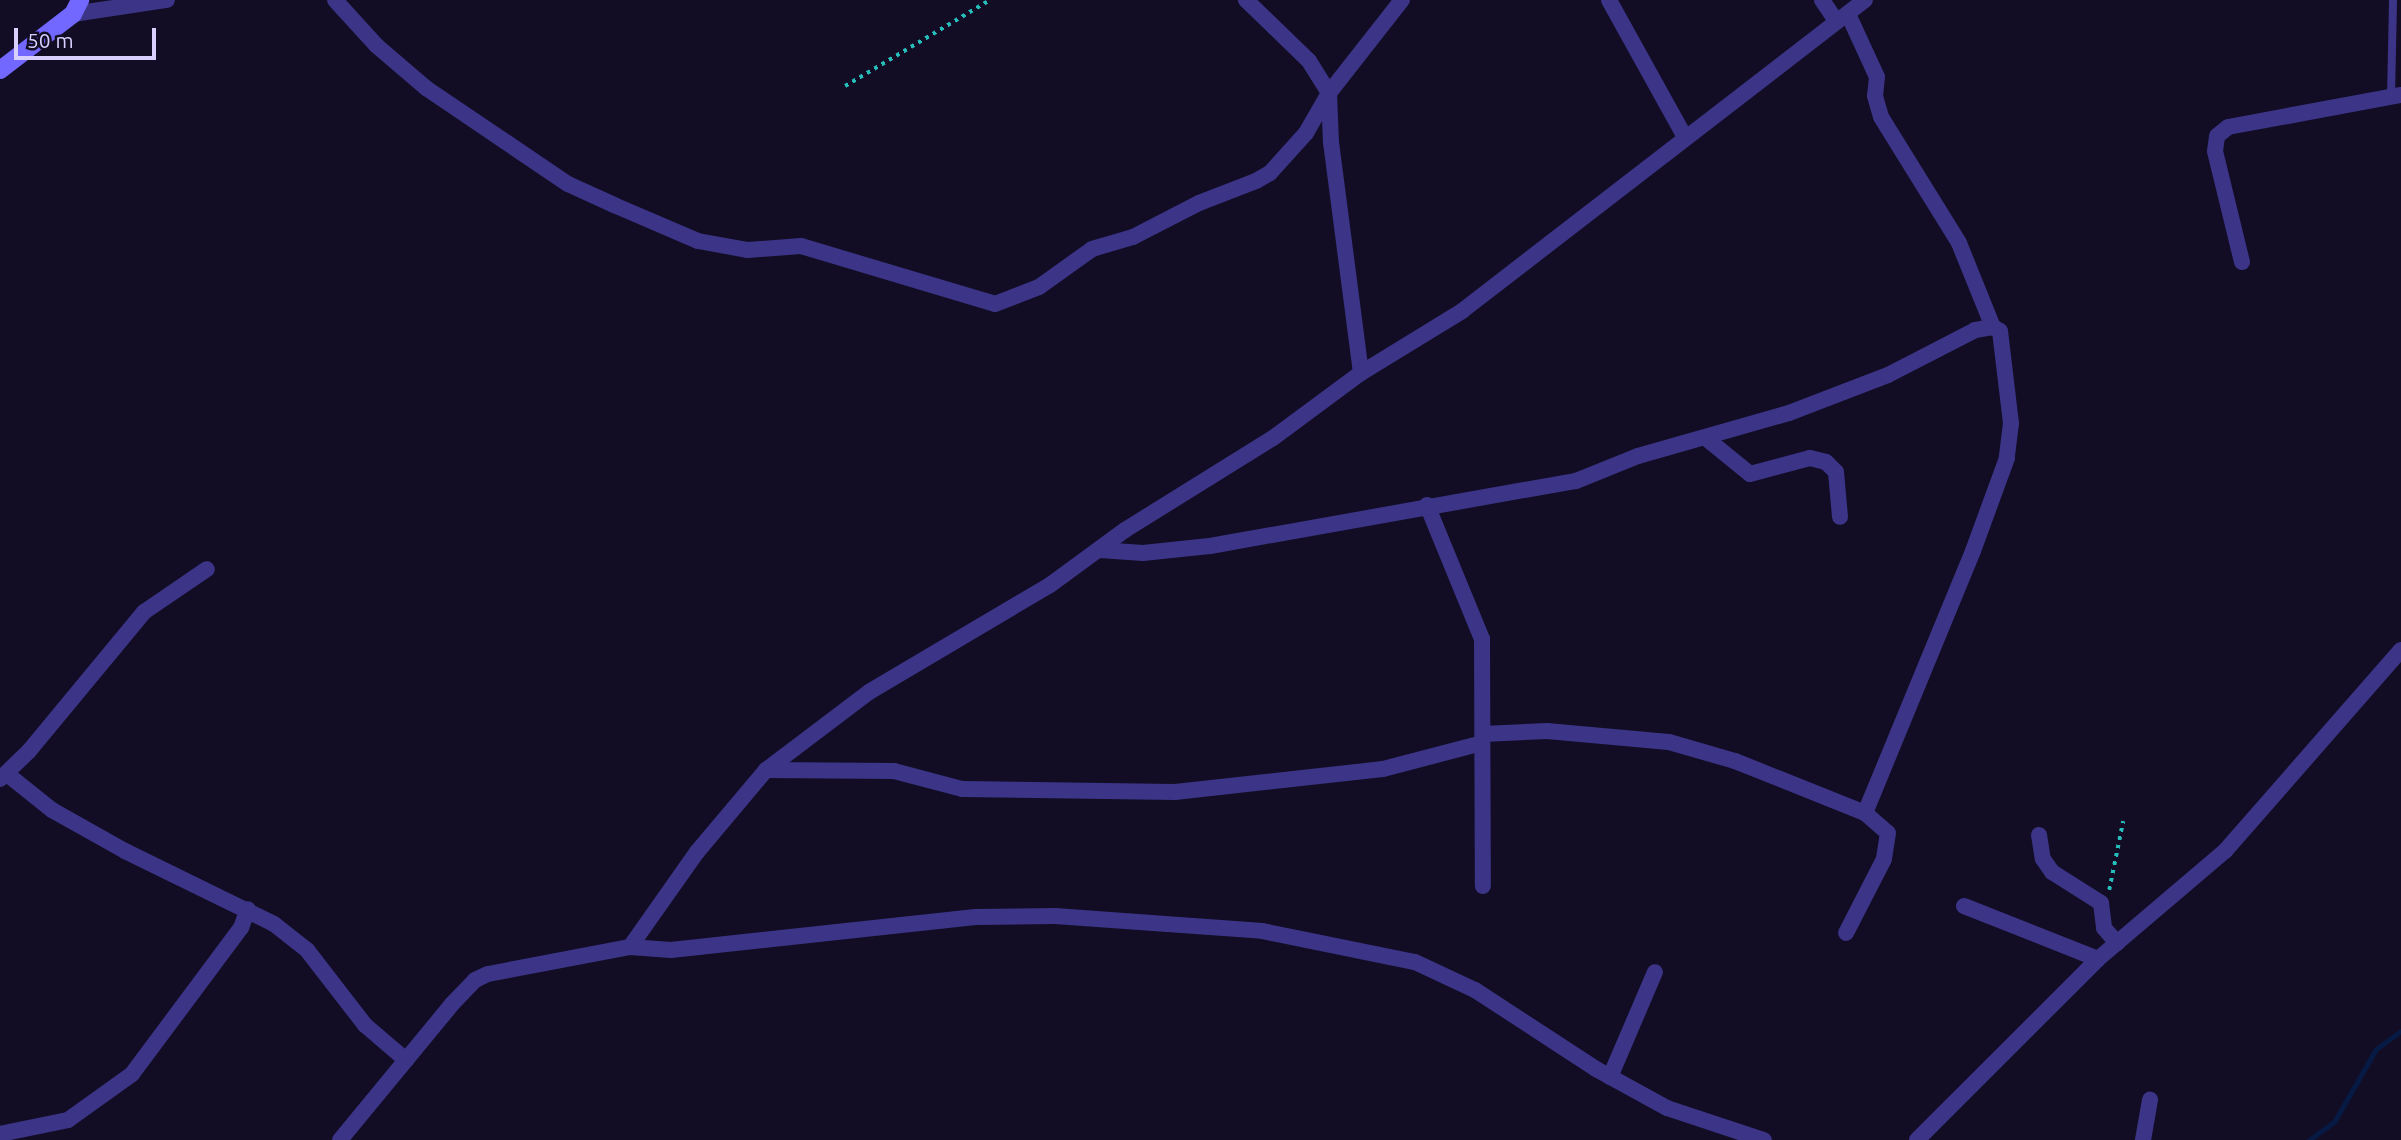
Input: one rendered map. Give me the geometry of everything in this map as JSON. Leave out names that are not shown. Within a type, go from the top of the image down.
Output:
[{"type":"main road","points":[[0,70],[76,7]]},
{"type":"street","points":[[76,7],[167,0]]},
{"type":"street","points":[[335,0],[377,46],[426,88],[568,184],[614,205],[726,248],[801,246],[995,304],[1039,287],[1092,249],[1141,233],[1270,173],[1306,133],[1329,93],[1402,0]]},
{"type":"street","points":[[1246,0],[1309,61],[1329,93],[1331,143],[1361,373]]},
{"type":"street","points":[[1609,0],[1685,137]]},
{"type":"street","points":[[1822,0],[1842,17],[1877,77],[1875,96],[1881,117],[1959,243],[1993,327],[2000,331],[2011,423],[2007,458],[1973,551],[1864,813]]},
{"type":"street","points":[[630,947],[697,852],[766,770],[869,692],[1050,585],[1273,438],[1361,373],[1461,311],[1865,0]]},
{"type":"street","points":[[2242,262],[2215,151],[2217,136],[2228,127],[2396,96]]},
{"type":"street","points":[[1100,550],[1143,554],[1210,547],[1427,505],[1501,497],[1576,481],[1638,456],[1707,439],[1888,375],[1975,330],[1993,327]]},
{"type":"street","points":[[1707,439],[1751,474],[1810,458],[1826,462],[1836,472],[1840,517]]},
{"type":"street","points":[[1427,505],[1480,625],[1483,886]]},
{"type":"street","points":[[206,569],[144,612],[3,776],[52,810],[125,851],[248,909],[307,950],[365,1025],[406,1060]]},
{"type":"street","points":[[1917,1140],[1934,1135],[2098,960],[2225,851],[2401,650]]},
{"type":"street","points":[[766,770],[894,771],[962,789],[1175,792],[1383,769],[1482,738],[1547,731],[1669,742],[1735,761],[1864,813],[1888,833],[1884,859],[1846,933]]},
{"type":"street","points":[[2039,835],[2043,859],[2052,872],[2101,903],[2104,928],[2117,943]]},
{"type":"street","points":[[1964,906],[2098,960]]},
{"type":"street","points":[[0,1134],[68,1120],[132,1074],[242,928],[248,909]]},
{"type":"street","points":[[340,1140],[475,980],[526,964],[630,947],[671,950],[975,917],[1055,916],[1262,931],[1415,962],[1475,990],[1610,1077],[1667,1108],[1764,1140]]},
{"type":"street","points":[[1610,1077],[1655,972]]},
{"type":"street","points":[[2143,1140],[2150,1100]]},
{"type":"lane","points":[[2393,0],[2396,96]]},
{"type":"path","points":[[845,86],[990,0]]},
{"type":"path","points":[[2101,903],[2110,888],[2123,821]]},
{"type":"waterway","points":[[2309,1140],[2334,1122],[2376,1049],[2401,1031]]}]
